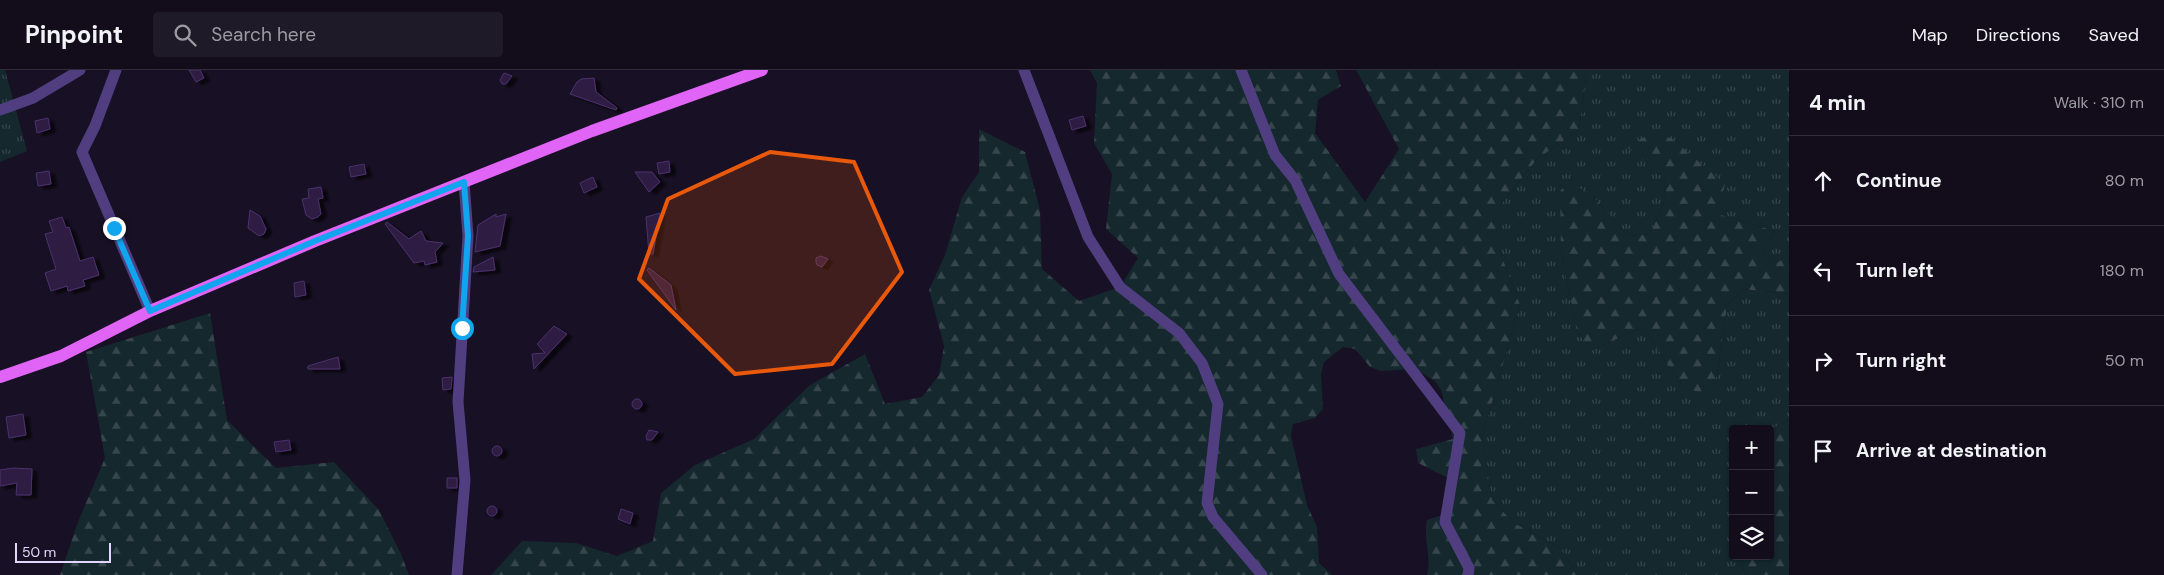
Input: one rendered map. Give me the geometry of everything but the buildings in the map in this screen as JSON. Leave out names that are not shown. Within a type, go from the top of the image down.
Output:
[{"type":"main road","points":[[0,377],[61,356],[150,311],[315,241],[592,131],[762,70]]},
{"type":"street","points":[[0,110],[33,98],[80,70]]},
{"type":"street","points":[[116,70],[95,126],[82,152],[150,311]]},
{"type":"street","points":[[1024,70],[1088,237],[1120,287],[1179,333],[1202,363],[1218,404],[1207,503],[1213,517],[1262,575]]},
{"type":"street","points":[[1241,70],[1275,155],[1295,180],[1339,274],[1460,433],[1445,522],[1469,568],[1468,575]]},
{"type":"street","points":[[457,575],[465,480],[458,402],[468,236],[464,182]]},
{"type":"highlighted area","points":[[770,152],[854,162],[902,272],[832,364],[735,374],[639,279],[668,199]]},
{"type":"green space","points":[[0,70],[5,70],[27,151],[0,162]]},
{"type":"green space","points":[[1090,70],[1336,70],[1341,86],[1318,100],[1315,133],[1365,202],[1399,149],[1356,70],[1587,70],[1579,130],[1537,159],[1499,207],[1499,249],[1520,305],[1482,437],[1492,500],[1514,523],[1560,548],[1578,575],[1427,575],[1429,561],[1426,534],[1427,520],[1448,513],[1452,480],[1418,463],[1416,449],[1453,439],[1441,390],[1435,381],[1415,369],[1381,371],[1370,367],[1355,349],[1343,347],[1324,362],[1321,374],[1323,409],[1315,418],[1293,424],[1291,436],[1307,505],[1317,527],[1319,563],[1332,575],[491,575],[522,541],[576,543],[617,556],[653,541],[661,493],[695,465],[754,439],[810,385],[865,354],[885,404],[922,397],[939,375],[944,346],[929,290],[945,255],[962,197],[979,172],[979,129],[1025,152],[1040,210],[1042,269],[1079,301],[1120,287],[1138,258],[1106,229],[1112,174],[1094,143],[1097,83]]},
{"type":"green space","points":[[1587,70],[1789,70],[1789,251],[1779,262],[1761,254],[1775,231],[1718,214],[1664,177],[1665,200],[1650,234],[1628,236],[1590,193],[1561,250],[1577,332],[1592,350],[1643,327],[1682,386],[1717,376],[1727,306],[1742,289],[1789,294],[1789,420],[1774,428],[1774,425],[1729,425],[1729,560],[1741,560],[1745,575],[1578,575],[1560,548],[1514,523],[1492,500],[1482,437],[1520,305],[1499,249],[1499,207],[1537,159],[1579,130]]},
{"type":"green space","points":[[1648,135],[1671,138],[1725,184],[1718,214],[1775,231],[1761,254],[1779,262],[1789,251],[1789,294],[1742,289],[1727,306],[1717,376],[1703,394],[1682,386],[1643,327],[1592,350],[1577,332],[1561,250],[1560,191],[1568,183],[1590,193],[1628,236],[1650,234],[1665,200],[1664,177],[1627,147]]},
{"type":"green space","points":[[210,313],[227,420],[276,468],[334,462],[379,510],[401,554],[409,575],[60,575],[78,522],[105,458],[86,352]]},
{"type":"green space","points":[[1789,420],[1789,575],[1745,575],[1741,560],[1774,560],[1774,428]]},
{"type":"route","points":[[114,228],[150,311],[315,241],[464,182],[468,236],[462,328]]}]
